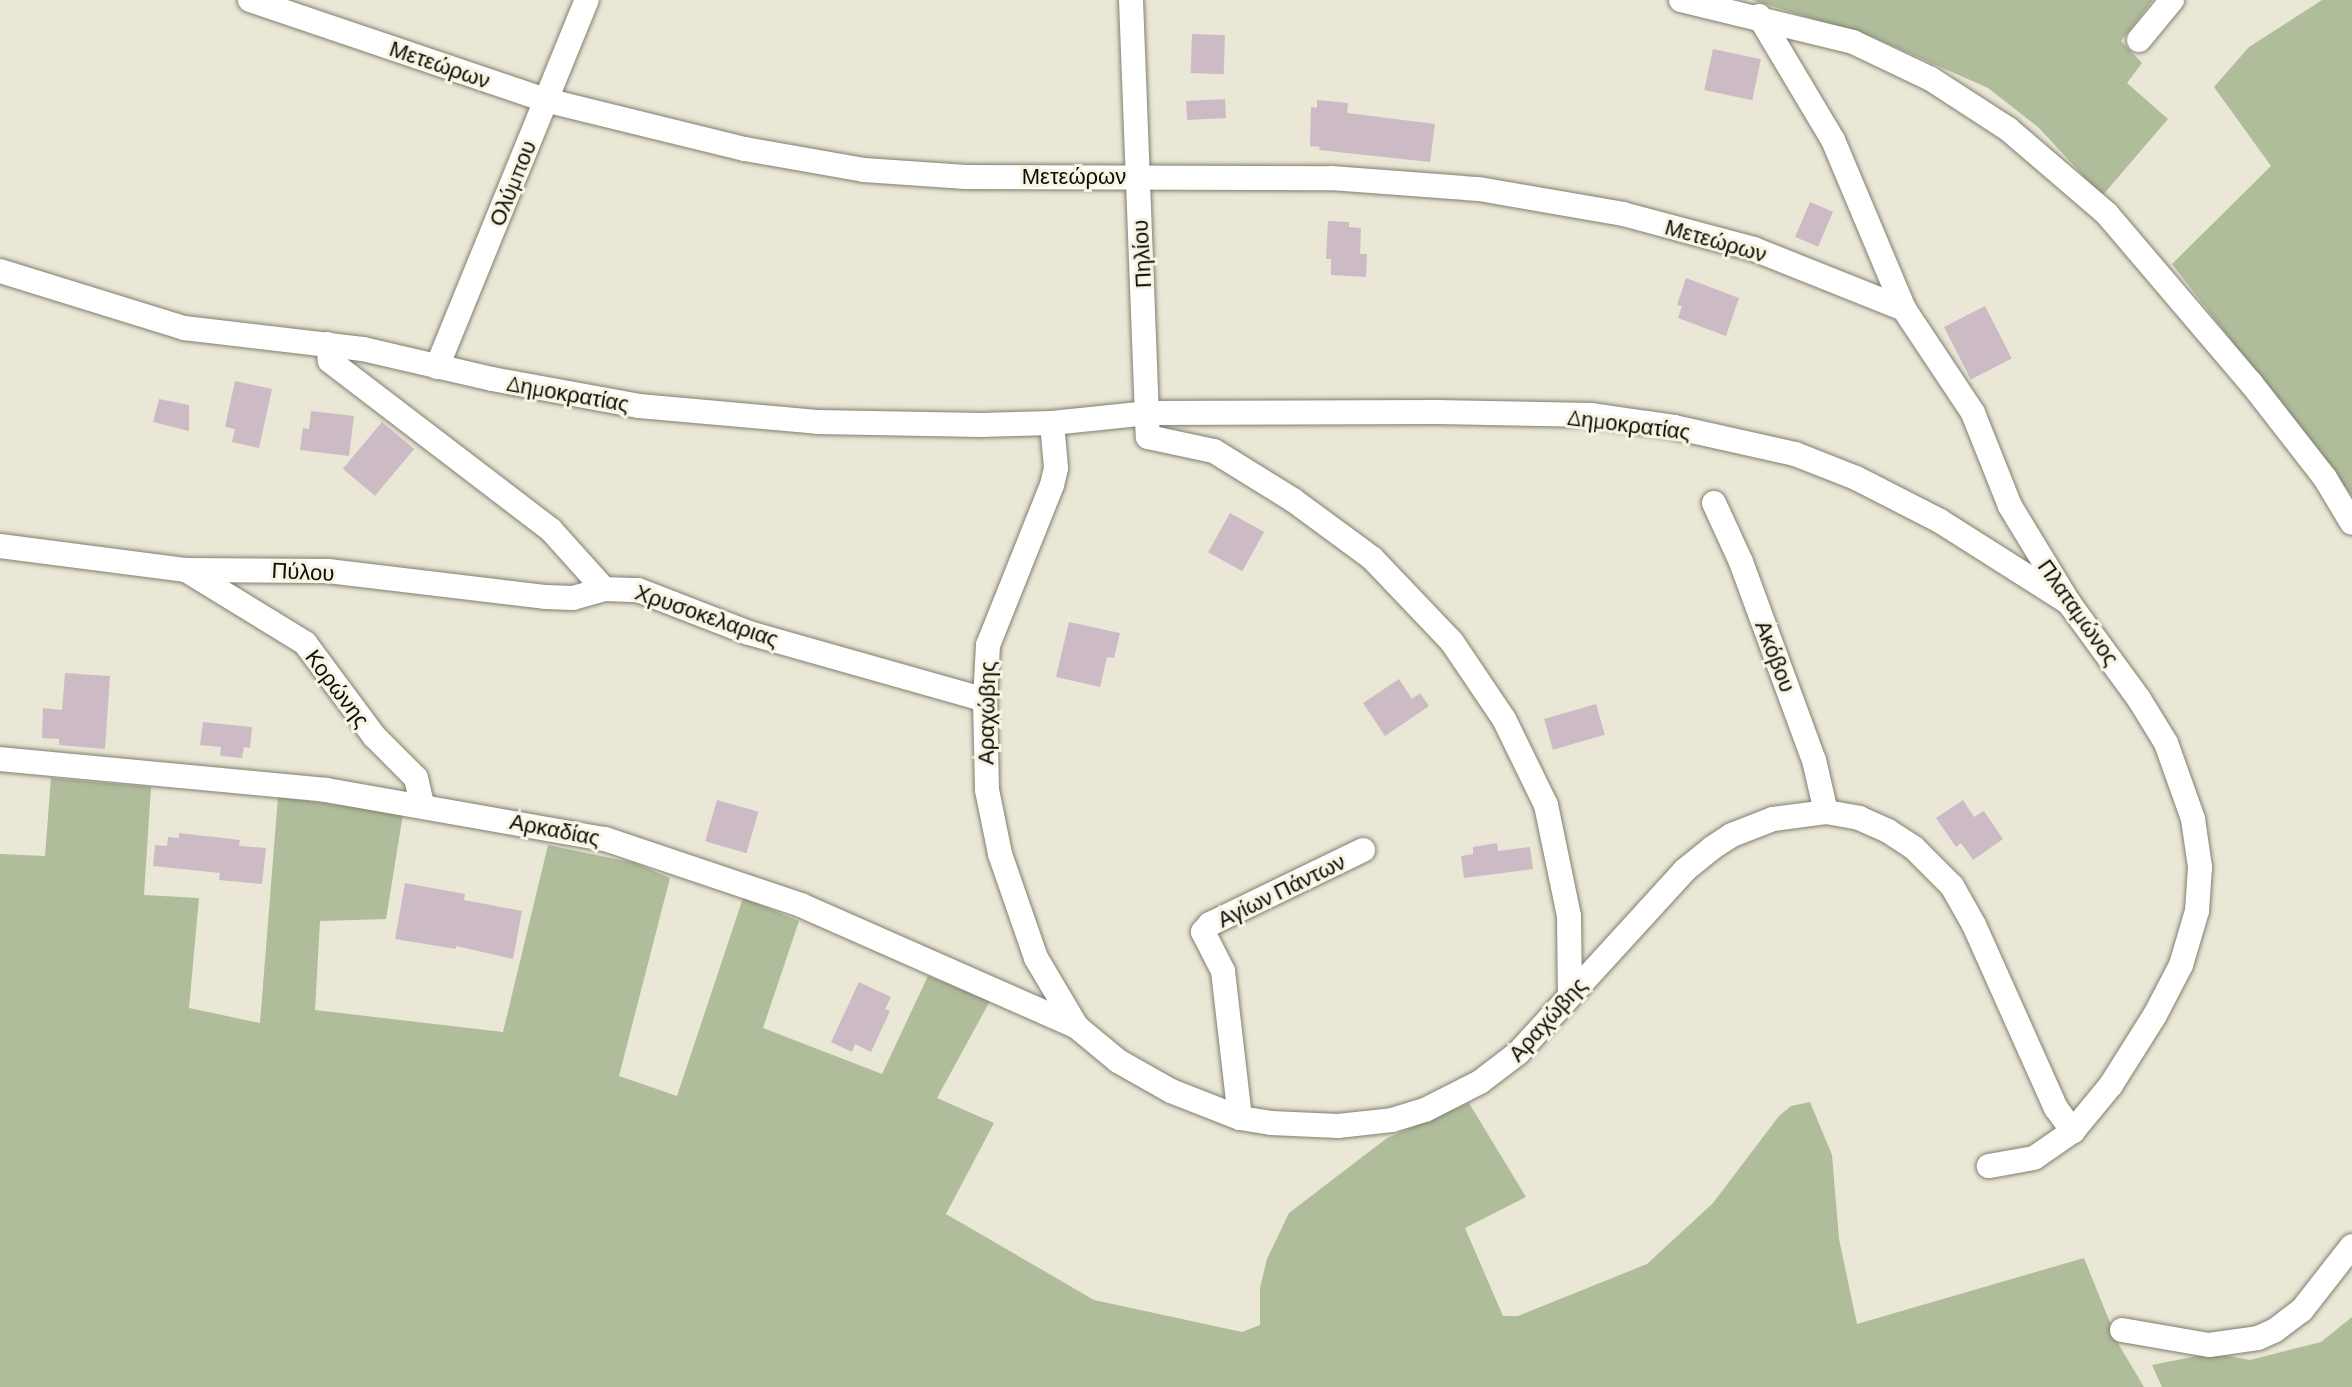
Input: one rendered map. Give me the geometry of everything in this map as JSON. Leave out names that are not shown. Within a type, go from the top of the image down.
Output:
[{"type":"street","name":"Μετεώρων","points":[[250,0],[545,100],[745,149],[864,170],[966,177],[1331,178],[1479,189],[1609,211],[1754,249],[1904,309]]},
{"type":"street","name":"Ολύμπου","points":[[437,367],[587,0]]},
{"type":"street","name":"Πηλίου","points":[[1131,0],[1148,413]]},
{"type":"street","points":[[1681,0],[1759,16],[1853,42],[1931,79],[2008,129],[2107,214],[2251,383],[2325,478],[2352,523]]},
{"type":"street","points":[[2139,40],[2172,0]]},
{"type":"street","name":"Πλαταμώνος","points":[[1759,16],[1833,140],[1904,309],[1973,413],[2010,506],[2069,603],[2131,687],[2166,743],[2193,819],[2200,867],[2197,911],[2181,965],[2111,1085],[2073,1131],[2034,1158],[1989,1166]]},
{"type":"street","name":"Δημοκρατίας","points":[[0,271],[184,328],[328,344],[639,406],[817,422],[1052,423],[1148,413],[1437,412],[1592,415],[1674,427],[1795,454],[1856,478],[1959,532],[2069,603]]},
{"type":"street","name":"Χρυσοκελαριας","points":[[328,344],[330,361],[551,530],[604,589],[638,590],[749,633],[985,700]]},
{"type":"street","points":[[1148,413],[1148,437],[1214,451],[1293,500],[1372,558],[1452,642],[1504,719],[1546,805],[1569,916],[1570,994]]},
{"type":"street","name":"Αραχώβης","points":[[1052,423],[1056,468],[1052,485],[993,625],[985,663],[987,790],[1000,854],[1036,958],[1077,1027],[1096,1045],[1138,1074],[1171,1091],[1240,1118],[1282,1124],[1338,1126],[1392,1120],[1425,1110],[1503,1066],[1685,870],[1712,848],[1732,835],[1773,819],[1826,812],[1859,818],[1888,831],[1914,848],[1952,886],[1974,925],[2056,1108],[2073,1131]]},
{"type":"street","name":"Ακόβου","points":[[1714,503],[1741,562],[1814,760],[1826,812]]},
{"type":"street","name":"Πύλου","points":[[0,546],[186,570],[328,571],[546,597],[573,598],[604,589]]},
{"type":"street","name":"Κορώνης","points":[[186,570],[305,643],[374,736],[416,778],[422,805]]},
{"type":"street","name":"Αρκαδίας","points":[[0,759],[326,790],[561,829],[640,848],[801,905],[1077,1027]]},
{"type":"street","name":"Αγίων Πάντων","points":[[1240,1118],[1223,971],[1203,932],[1210,924],[1363,850]]},
{"type":"street","points":[[2122,1330],[2209,1345],[2258,1338],[2274,1331],[2302,1310],[2352,1246]]},
{"type":"green space","points":[[1752,0],[2153,0],[2121,41],[2142,63],[2127,83],[2168,119],[2102,196],[2039,128],[1988,88],[1875,38]]},
{"type":"green space","points":[[2322,0],[2352,0],[2352,496],[2172,264],[2271,166],[2214,87],[2249,47]]},
{"type":"green space","points":[[51,778],[151,787],[144,895],[199,898],[189,1008],[260,1023],[278,797],[403,814],[386,919],[320,921],[315,1010],[503,1032],[548,845],[635,863],[670,878],[619,1076],[677,1096],[743,898],[799,921],[763,1028],[882,1074],[928,976],[990,1001],[937,1098],[994,1123],[946,1214],[1094,1300],[1242,1332],[1260,1325],[1260,1288],[1267,1259],[1289,1213],[1387,1138],[1469,1103],[1526,1197],[1465,1228],[1503,1316],[1518,1316],[1647,1264],[1713,1203],[1779,1116],[1791,1106],[1810,1102],[1832,1155],[1839,1239],[1857,1324],[2084,1258],[2119,1345],[2144,1387],[0,1387],[0,854],[45,856]]},
{"type":"green space","points":[[2352,1317],[2352,1387],[2162,1387],[2152,1365],[2212,1353],[2250,1360],[2321,1342]]},
{"type":"building","points":[[1192,34],[1225,35],[1224,74],[1191,73]]},
{"type":"building","points":[[1713,49],[1761,59],[1752,100],[1704,90]]},
{"type":"building","points":[[1225,99],[1226,118],[1187,120],[1186,101]]},
{"type":"building","points":[[1317,100],[1348,103],[1347,113],[1435,124],[1430,162],[1319,150],[1320,147],[1310,146],[1311,107],[1317,108]]},
{"type":"building","points":[[1810,202],[1833,212],[1818,247],[1795,237]]},
{"type":"building","points":[[1328,221],[1349,222],[1349,227],[1361,228],[1360,254],[1367,254],[1366,277],[1331,275],[1331,259],[1326,259]]},
{"type":"building","points":[[1686,278],[1739,298],[1726,336],[1678,318],[1682,306],[1677,305]]},
{"type":"building","points":[[1985,306],[2012,359],[1971,379],[1944,327]]},
{"type":"building","points":[[235,381],[272,389],[259,448],[232,442],[235,429],[225,427]]},
{"type":"building","points":[[159,399],[189,405],[189,431],[153,422]]},
{"type":"building","points":[[311,411],[354,416],[349,456],[300,450],[303,428],[309,429]]},
{"type":"building","points":[[382,422],[414,449],[375,496],[343,469]]},
{"type":"building","points":[[1230,513],[1264,532],[1242,571],[1208,552]]},
{"type":"building","points":[[1069,622],[1120,633],[1114,658],[1107,657],[1100,687],[1056,677]]},
{"type":"building","points":[[65,673],[110,676],[105,749],[59,745],[59,739],[42,738],[43,708],[62,710]]},
{"type":"building","points":[[1399,679],[1412,699],[1420,693],[1429,706],[1385,736],[1363,703]]},
{"type":"building","points":[[1596,704],[1605,735],[1553,750],[1544,719]]},
{"type":"building","points":[[203,722],[252,727],[250,748],[244,747],[242,758],[220,756],[221,747],[200,745]]},
{"type":"building","points":[[717,800],[758,812],[746,853],[705,841]]},
{"type":"building","points":[[1963,800],[1974,817],[1984,811],[2003,839],[1973,860],[1961,843],[1956,847],[1936,818]]},
{"type":"building","points":[[179,833],[240,840],[239,846],[266,848],[262,884],[219,880],[220,873],[153,866],[155,845],[167,846],[168,837],[179,838]]},
{"type":"building","points":[[1497,843],[1498,851],[1530,847],[1533,869],[1464,878],[1461,856],[1473,854],[1473,847]]},
{"type":"building","points":[[405,883],[465,894],[464,900],[522,911],[513,959],[456,946],[456,949],[395,939]]},
{"type":"building","points":[[859,982],[891,997],[885,1009],[890,1011],[871,1052],[855,1044],[852,1052],[831,1042]]}]
